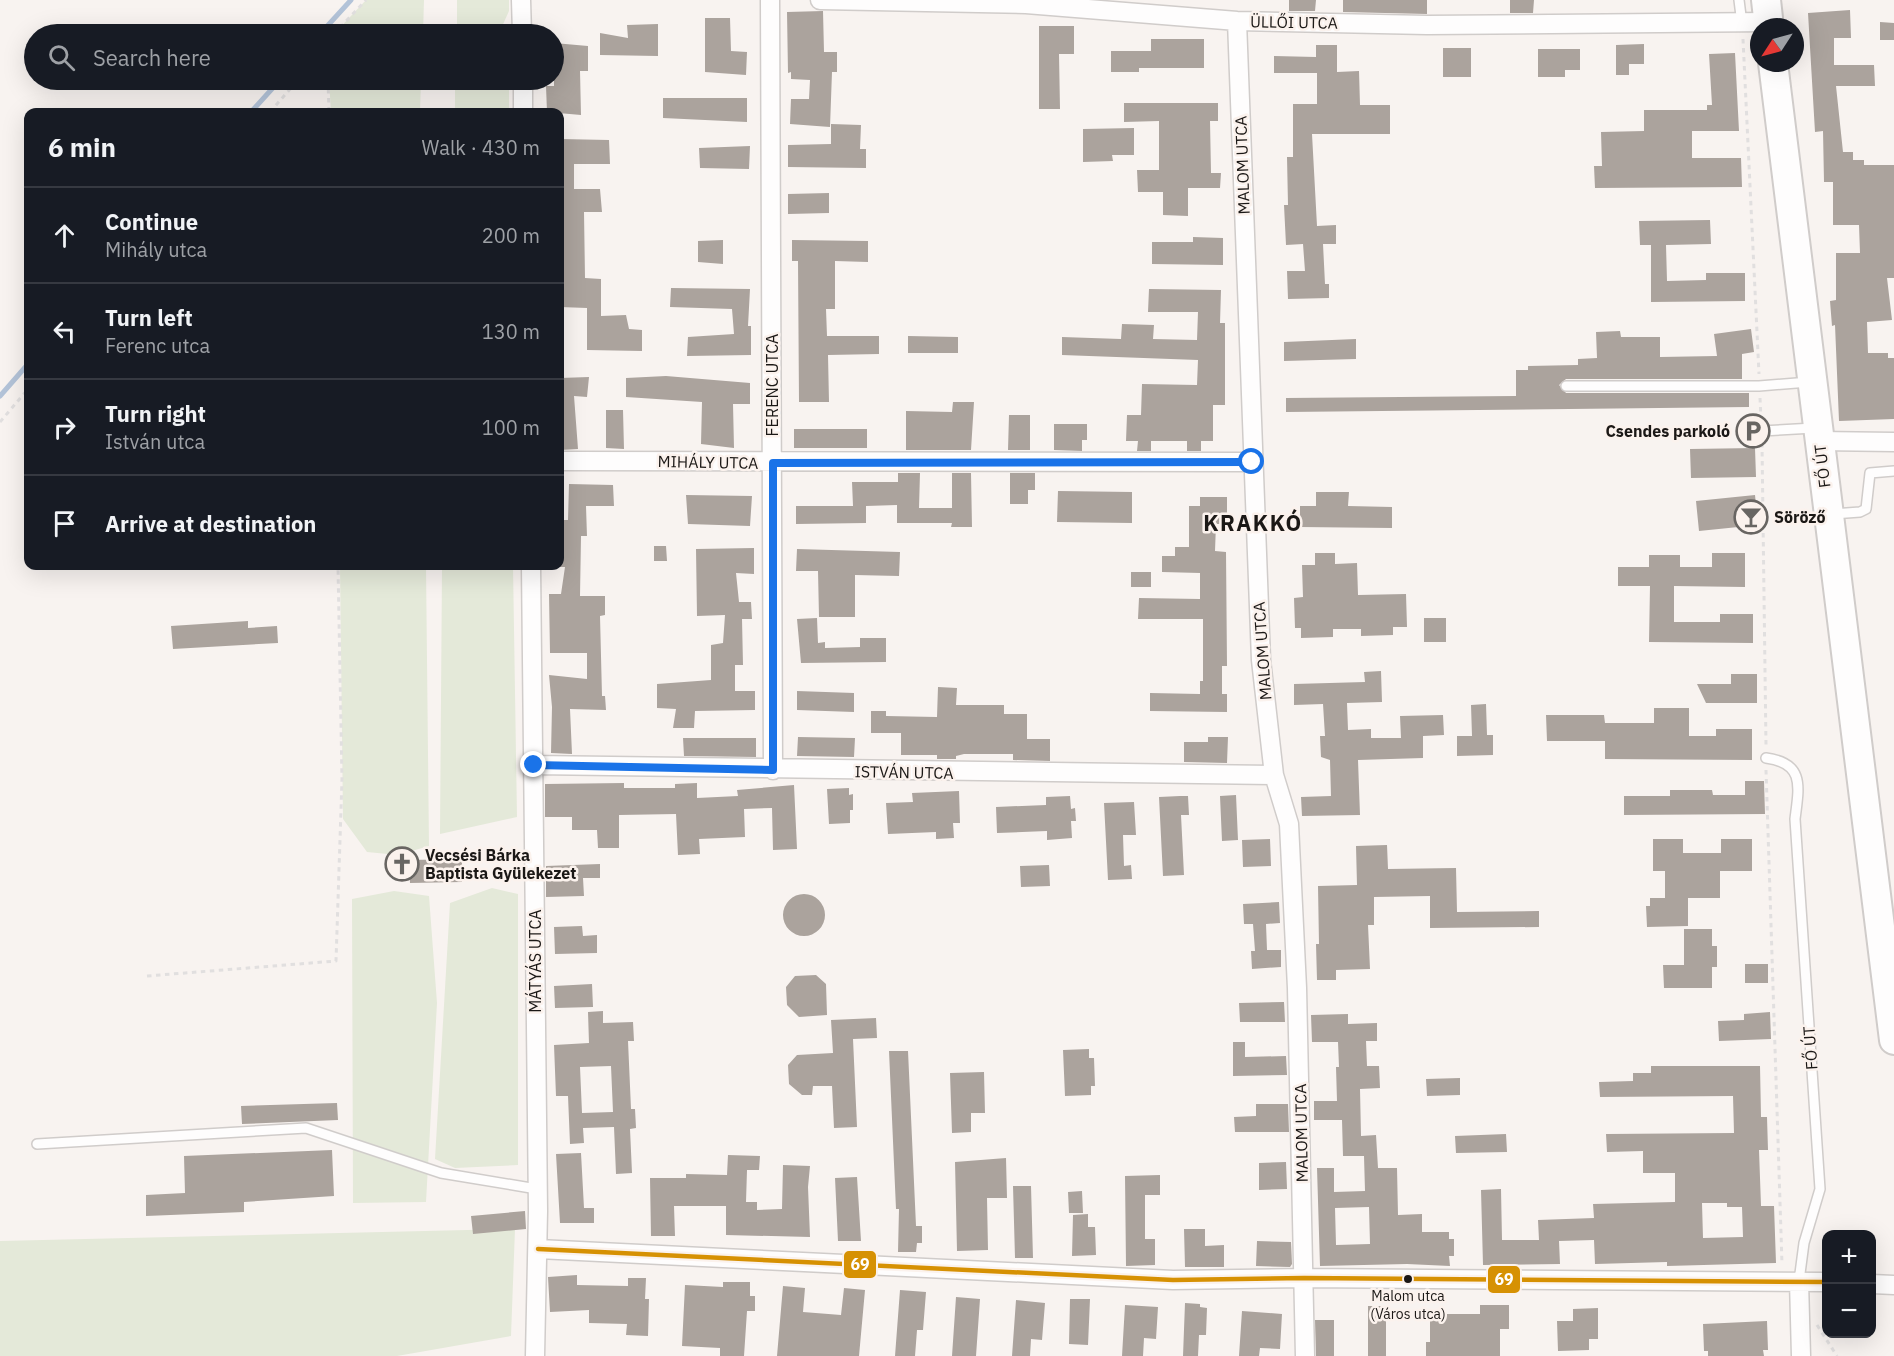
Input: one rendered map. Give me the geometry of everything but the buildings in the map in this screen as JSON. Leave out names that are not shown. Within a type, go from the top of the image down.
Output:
[{"type":"main road","name":"FŐ ÚT","points":[[1774,72],[1894,1040]]},
{"type":"street","points":[[521,0],[522,24]]},
{"type":"street","name":"FERENC UTCA","points":[[770,0],[773,770]]},
{"type":"street","name":"ÜLLŐI UTCA","points":[[820,0],[1026,4],[1236,21],[1427,25],[1750,18]]},
{"type":"street","name":"MALOM UTCA","points":[[1236,21],[1261,660],[1274,775],[1289,824],[1297,988],[1305,1356]]},
{"type":"street","points":[[523,90],[523,108]]},
{"type":"street","points":[[1818,434],[1894,442]]},
{"type":"street","name":"MIHÁLY UTCA","points":[[564,461],[1252,462]]},
{"type":"street","name":"MÁTYÁS UTCA","points":[[531,570],[538,1249],[535,1356]]},
{"type":"street","name":"ISTVÁN UTCA","points":[[534,765],[1274,775]]},
{"type":"street","points":[[538,1249],[1173,1280],[1304,1278],[1822,1282]]},
{"type":"street","name":"FŐ ÚT","points":[[1791,1281],[1801,1356]]},
{"type":"street","points":[[1876,1284],[1894,1285]]},
{"type":"lane","points":[[1740,0],[1761,18]]},
{"type":"lane","points":[[1566,386],[1759,386],[1812,382]]},
{"type":"lane","name":"FŐ ÚT","points":[[1762,431],[1818,434]]},
{"type":"lane","points":[[1828,514],[1860,512],[1866,508],[1870,473],[1894,471]]},
{"type":"lane","name":"FŐ ÚT","points":[[1766,758],[1781,760],[1793,768],[1799,785],[1795,819],[1820,1189],[1791,1281]]},
{"type":"lane","points":[[37,1144],[306,1128],[441,1173],[537,1189]]},
{"type":"path","points":[[343,24],[366,0]]},
{"type":"path","name":"FŐ ÚT","points":[[1761,72],[1759,386],[1762,431],[1766,758],[1791,1281]]},
{"type":"path","points":[[274,108],[289,90]]},
{"type":"path","points":[[328,90],[329,108]]},
{"type":"path","points":[[0,422],[24,393]]},
{"type":"path","points":[[147,976],[336,961],[342,779],[338,570]]},
{"type":"green space","points":[[366,0],[424,0],[423,24],[343,24]]},
{"type":"green space","points":[[457,0],[509,0],[509,11],[503,24],[457,24]]},
{"type":"green space","points":[[330,90],[421,90],[420,108],[331,108]]},
{"type":"green space","points":[[455,90],[509,90],[509,108],[455,108]]},
{"type":"green space","points":[[340,570],[426,570],[429,846],[398,855],[367,852],[343,819]]},
{"type":"green space","points":[[442,570],[513,570],[517,817],[440,834]]},
{"type":"green space","points":[[492,888],[518,894],[518,1165],[455,1168],[435,1159],[450,903]]},
{"type":"green space","points":[[394,891],[429,896],[437,1003],[426,1202],[353,1203],[352,899]]},
{"type":"green space","points":[[515,1229],[511,1336],[397,1356],[0,1356],[0,1241]]},
{"type":"waterway","points":[[329,24],[351,0]]},
{"type":"waterway","points":[[255,108],[271,90]]},
{"type":"waterway","points":[[0,396],[24,369]]},
{"type":"transit line","name":"69","points":[[538,1249],[1173,1280],[1304,1278],[1822,1282]]},
{"type":"place","name":"Csendes parkoló","points":[[1753,431]]},
{"type":"place","name":"Söröző","points":[[1751,517]]},
{"type":"place","name":"Vecsési Bárka Baptista Gyülekezet","points":[[402,864]]},
{"type":"place","name":"Malom utca (Város utca)","points":[[1408,1279]]},
{"type":"district","name":"KRAKKÓ","points":[[1253,522]]},
{"type":"route","points":[[534,765],[773,770],[773,463],[1252,462]]}]
